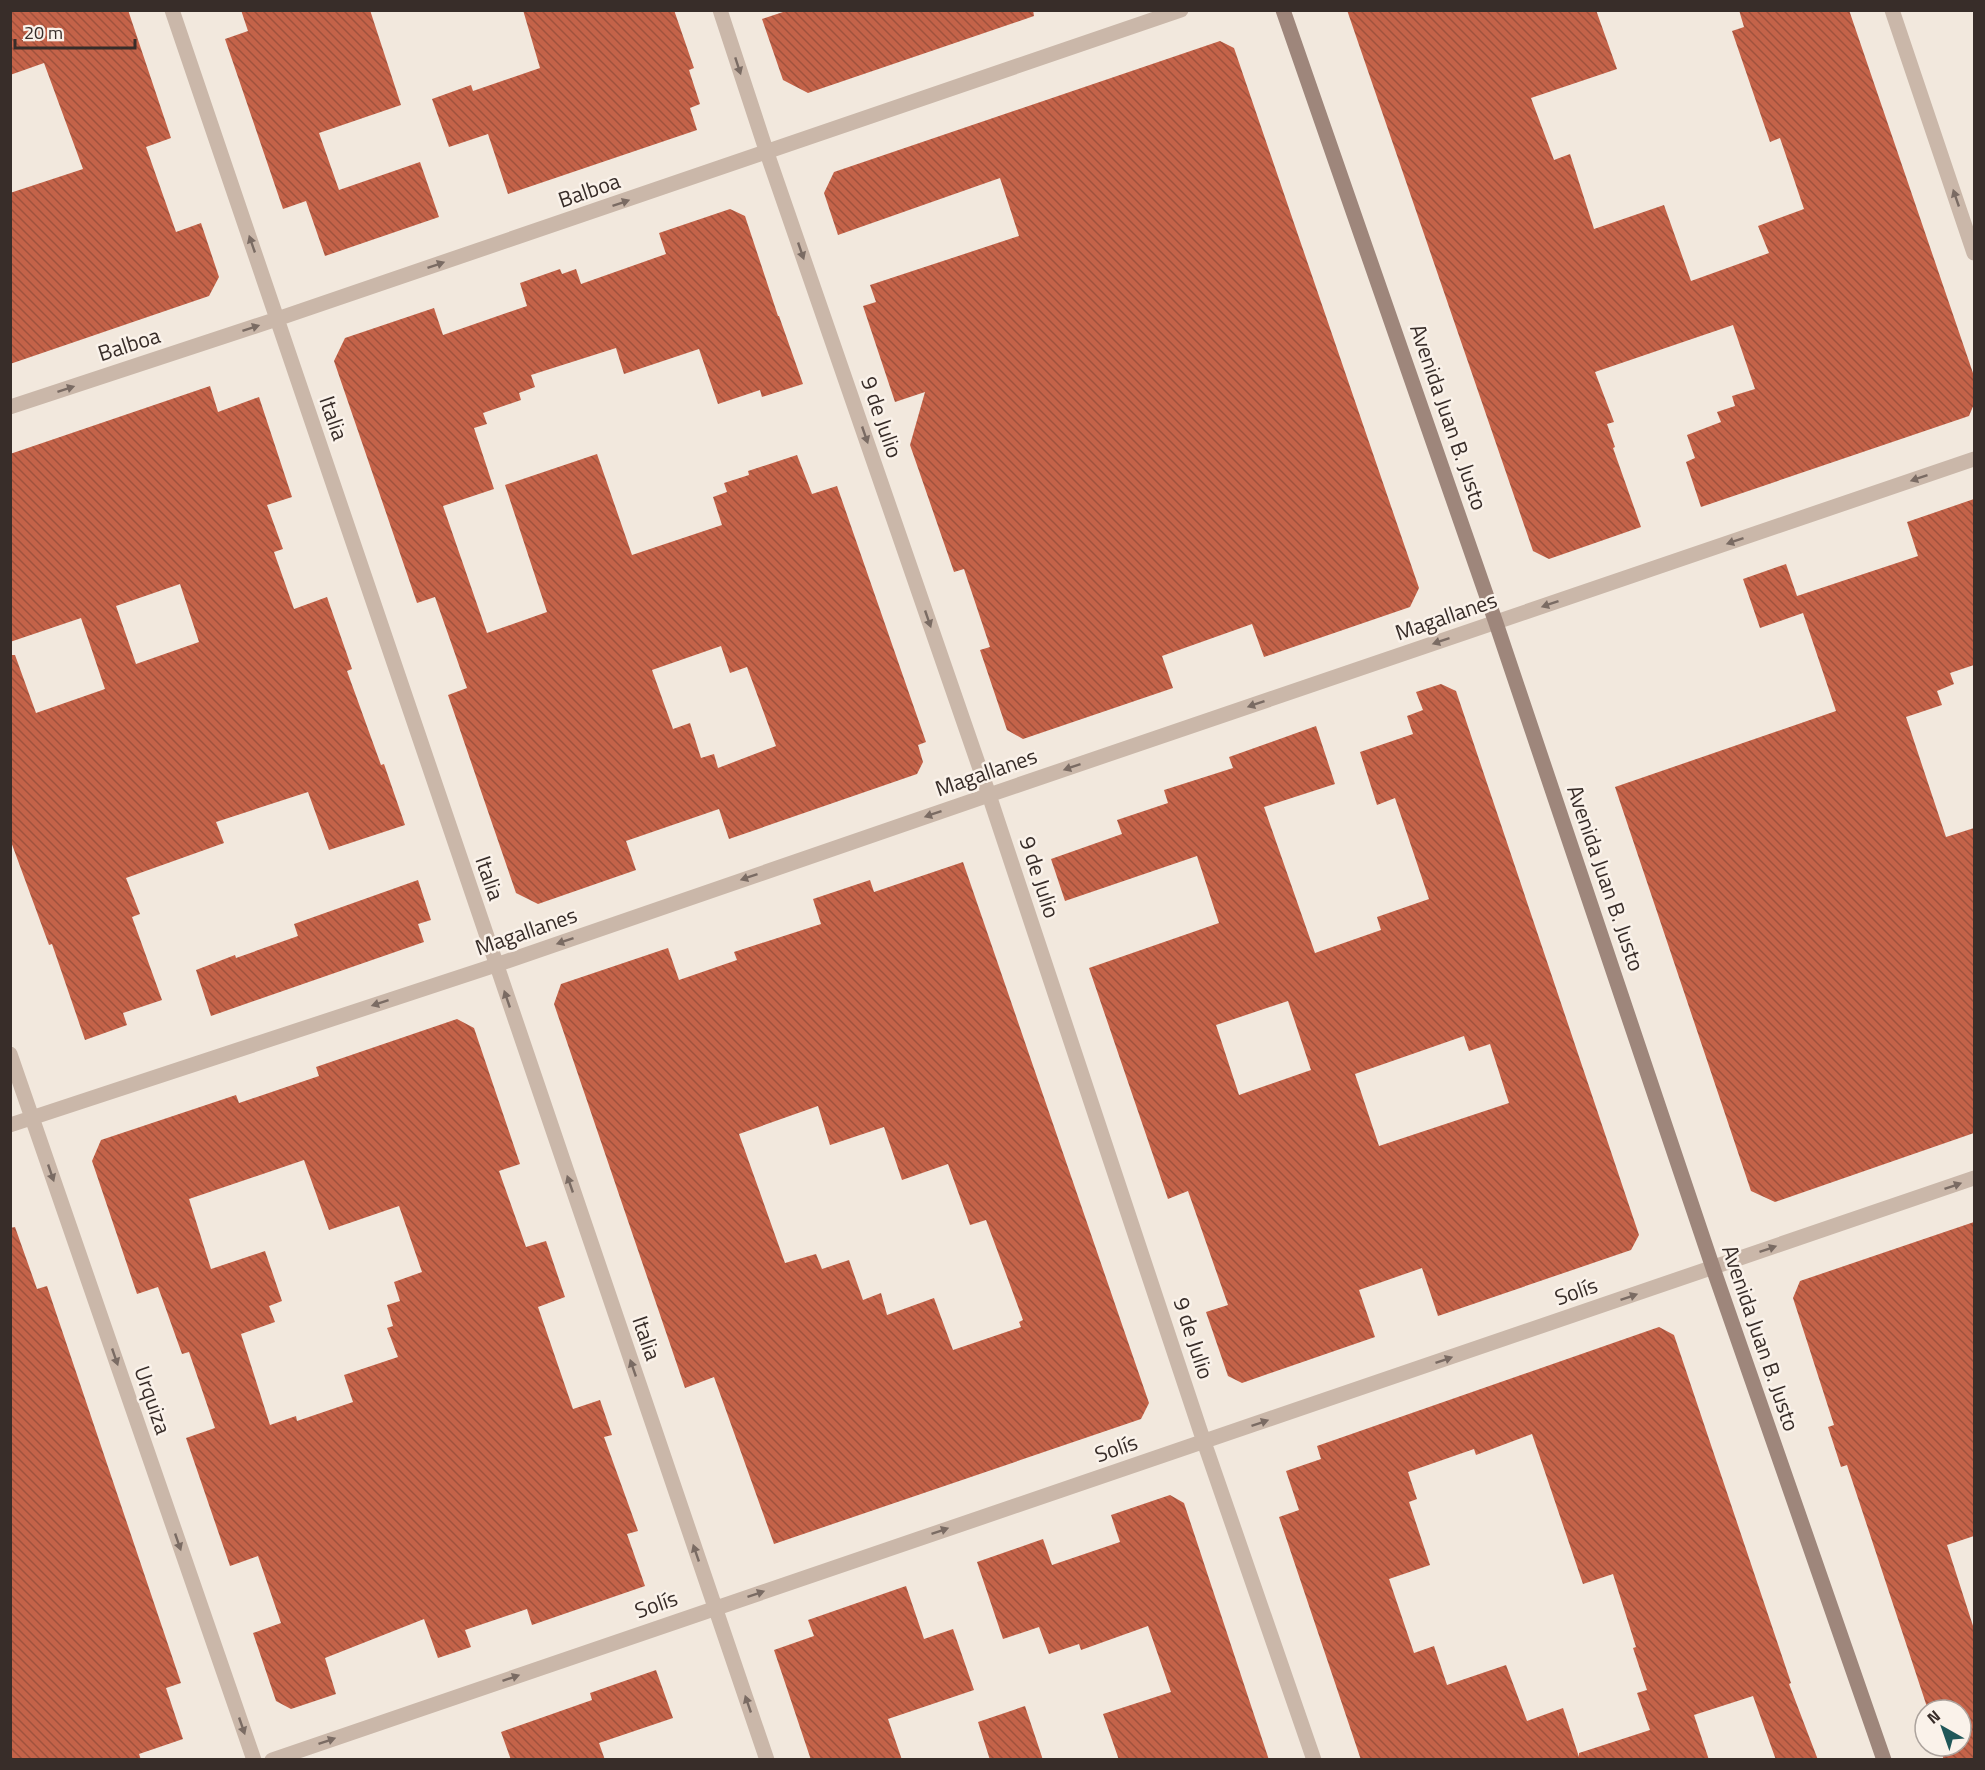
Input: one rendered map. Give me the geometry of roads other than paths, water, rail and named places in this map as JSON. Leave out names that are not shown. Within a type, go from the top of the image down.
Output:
[{"type":"main road","name":"Avenida Juan B. Justo","points":[[1283,10],[1496,622],[1713,1268],[1884,1760]]},
{"type":"street","name":"Italia","points":[[172,10],[767,1760]]},
{"type":"street","name":"9 de Julio","points":[[720,10],[767,153],[989,795],[1204,1442],[1314,1760]]},
{"type":"street","name":"Balboa","points":[[10,407],[277,320],[1181,10]]},
{"type":"street","points":[[1892,10],[1974,253]]},
{"type":"street","name":"Magallanes","points":[[10,1125],[496,965],[1974,459]]},
{"type":"street","name":"Urquiza","points":[[10,1054],[254,1760]]},
{"type":"street","name":"Solís","points":[[272,1760],[1974,1178]]}]
